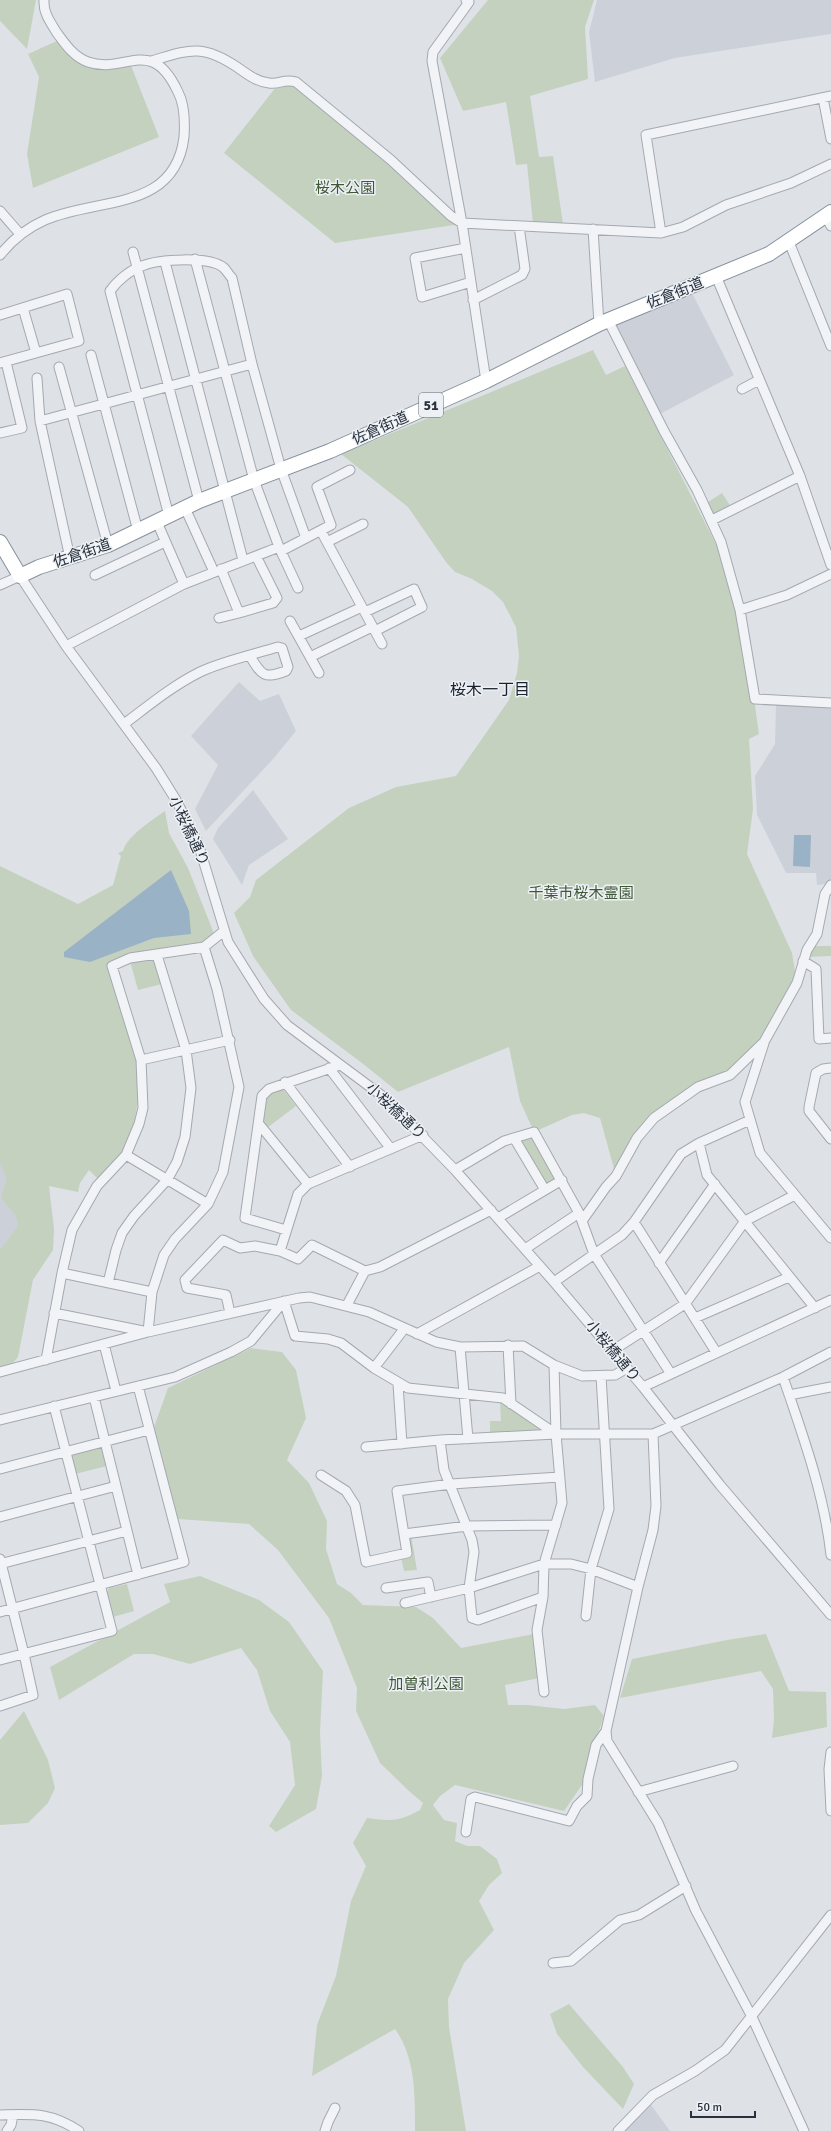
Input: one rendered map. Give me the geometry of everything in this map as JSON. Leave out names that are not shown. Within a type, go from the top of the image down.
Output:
[{"type":"highway","name":"佐倉街道","points":[[20,576],[39,567],[108,545],[199,501],[330,451],[486,381],[604,322],[769,254],[829,218]]},
{"type":"highway","points":[[0,542],[20,576]]},
{"type":"street","points":[[44,0],[43,6],[48,19],[70,50],[82,59],[102,64],[136,59],[151,61],[188,50],[204,51],[220,56],[252,77],[270,84],[288,79],[296,82],[392,160],[451,216],[462,223],[660,233],[683,227],[726,205],[791,183],[831,164]]},
{"type":"street","points":[[466,0],[469,2],[433,52],[432,61],[462,223],[486,381]]},
{"type":"street","points":[[0,255],[20,234],[44,220],[147,193],[171,173],[177,164],[183,145],[183,104],[180,94],[168,75],[151,61]]},
{"type":"street","points":[[660,233],[646,135],[827,97],[831,139]]},
{"type":"street","points":[[0,211],[20,234]]},
{"type":"street","points":[[473,300],[522,275],[525,269],[519,226]]},
{"type":"street","points":[[593,229],[604,322],[712,520],[732,578],[740,610],[755,699],[831,703]]},
{"type":"street","points":[[789,242],[831,346]]},
{"type":"street","points":[[466,248],[415,258],[422,297],[470,282]]},
{"type":"street","points":[[133,252],[199,501]]},
{"type":"street","points":[[195,259],[254,480],[280,549],[298,588]]},
{"type":"street","points":[[184,584],[165,542],[163,519],[136,395],[110,291],[117,281],[142,266],[195,259],[224,268],[232,278],[252,364],[281,469],[306,538]]},
{"type":"street","points":[[165,262],[243,560]]},
{"type":"street","points":[[716,276],[800,476],[831,565]]},
{"type":"street","points":[[0,315],[67,294],[79,341],[3,362],[22,428],[0,433]]},
{"type":"street","points":[[23,308],[36,353]]},
{"type":"street","points":[[91,355],[138,531]]},
{"type":"street","points":[[40,421],[252,364]]},
{"type":"street","points":[[59,367],[108,545]]},
{"type":"street","points":[[37,378],[40,421],[70,558]]},
{"type":"street","points":[[742,389],[759,380]]},
{"type":"street","points":[[66,646],[184,584],[243,560],[280,549],[331,525],[317,487],[350,470]]},
{"type":"street","points":[[712,520],[800,476]]},
{"type":"street","points":[[185,508],[239,613]]},
{"type":"street","points":[[327,542],[363,524]]},
{"type":"street","points":[[321,531],[382,644]]},
{"type":"street","points":[[95,574],[165,542]]},
{"type":"street","points":[[219,618],[276,601],[277,598],[256,556]]},
{"type":"street","points":[[740,610],[788,595],[831,574]]},
{"type":"street","points":[[0,585],[20,576]]},
{"type":"street","name":"小桜橋通り","points":[[20,576],[66,646],[156,768],[176,800],[198,843],[228,942],[243,969],[264,999],[287,1025],[385,1098],[423,1135],[554,1282],[643,1387],[720,1485],[830,1613]]},
{"type":"street","points":[[299,636],[414,589],[422,607],[310,657]]},
{"type":"street","points":[[290,621],[319,674]]},
{"type":"street","points":[[124,724],[168,692],[200,672],[250,656]]},
{"type":"street","points":[[831,885],[824,894],[817,934],[807,950],[797,982],[764,1042],[745,1102],[760,1153],[831,1238]]},
{"type":"street","points":[[46,1360],[62,1273],[72,1230],[80,1213],[97,1186],[126,1155],[139,1124],[143,1108],[141,1060],[112,966],[130,958],[204,947],[224,931]]},
{"type":"street","points":[[148,1332],[152,1292],[164,1255],[175,1239],[208,1204],[223,1172],[239,1088],[230,1040],[204,947]]},
{"type":"street","points":[[108,1283],[122,1233],[134,1216],[166,1180],[177,1162],[185,1137],[190,1088],[186,1050],[157,955]]},
{"type":"street","points":[[803,961],[816,969],[819,1039],[831,1038]]},
{"type":"street","points":[[141,1060],[230,1040]]},
{"type":"street","points":[[525,1249],[580,1217],[616,1176],[637,1138],[654,1118],[698,1087],[730,1075],[764,1042]]},
{"type":"street","points":[[286,1230],[245,1218],[262,1096],[269,1089],[285,1082],[340,1065]]},
{"type":"street","points":[[329,1068],[391,1149]]},
{"type":"street","points":[[831,1068],[823,1069],[816,1073],[809,1111],[831,1139]]},
{"type":"street","points":[[285,1082],[350,1168]]},
{"type":"street","points":[[554,1282],[622,1235],[634,1222],[681,1154],[699,1143],[750,1120]]},
{"type":"street","points":[[259,1124],[308,1184]]},
{"type":"street","points":[[455,1170],[504,1141],[534,1132],[562,1180],[580,1217],[594,1254],[671,1374]]},
{"type":"street","points":[[280,1250],[298,1194],[308,1184],[350,1168],[423,1135]]},
{"type":"street","points":[[514,1138],[545,1190]]},
{"type":"street","points":[[699,1143],[707,1174],[714,1184],[815,1308]]},
{"type":"street","points":[[126,1155],[208,1204]]},
{"type":"street","points":[[498,1218],[562,1180]]},
{"type":"street","points":[[659,1262],[714,1184]]},
{"type":"street","points":[[612,1351],[685,1304],[745,1221],[795,1196]]},
{"type":"street","points":[[230,1313],[226,1295],[187,1288],[184,1280],[223,1240],[240,1248],[255,1246],[280,1250],[298,1259],[312,1245],[366,1271],[380,1267],[491,1210]]},
{"type":"street","points":[[634,1222],[716,1352]]},
{"type":"street","points":[[417,1334],[540,1266]]},
{"type":"street","points":[[347,1305],[366,1271]]},
{"type":"street","points":[[62,1273],[152,1292]]},
{"type":"street","points":[[695,1318],[789,1277]]},
{"type":"street","points":[[0,1372],[148,1332],[284,1301],[310,1297],[347,1305],[369,1312],[404,1329],[436,1342],[460,1347],[508,1345],[523,1346],[554,1365],[582,1376],[615,1375],[627,1368]]},
{"type":"street","points":[[643,1387],[831,1300]]},
{"type":"street","points":[[284,1301],[295,1336],[328,1339],[341,1343],[374,1368],[398,1384],[408,1388],[503,1398],[556,1434]]},
{"type":"street","points":[[0,1420],[175,1376],[231,1352],[251,1341],[284,1301]]},
{"type":"street","points":[[54,1313],[148,1332]]},
{"type":"street","points":[[374,1368],[404,1329]]},
{"type":"street","points":[[104,1344],[116,1391]]},
{"type":"street","points":[[508,1345],[511,1404]]},
{"type":"street","points":[[460,1347],[468,1439]]},
{"type":"street","points":[[366,1447],[440,1440],[556,1434],[653,1434],[783,1377],[831,1352]]},
{"type":"street","points":[[544,1692],[537,1630],[542,1597],[544,1564],[562,1503],[556,1434],[554,1365]]},
{"type":"street","points":[[586,1616],[592,1569],[609,1509],[600,1376]]},
{"type":"street","points":[[783,1377],[814,1466],[828,1524],[831,1555]]},
{"type":"street","points":[[398,1384],[402,1444]]},
{"type":"street","points":[[0,1612],[184,1562],[138,1386]]},
{"type":"street","points":[[789,1395],[831,1387]]},
{"type":"street","points":[[94,1397],[138,1575]]},
{"type":"street","points":[[0,1660],[112,1631],[54,1406]]},
{"type":"street","points":[[0,1469],[149,1430]]},
{"type":"street","points":[[653,1434],[656,1506],[653,1530],[638,1587],[606,1731],[607,1741],[658,1823],[720,1957],[752,2017],[804,2131]]},
{"type":"street","points":[[440,1440],[444,1470],[451,1484],[472,1540],[474,1552],[469,1588],[472,1618],[478,1620],[542,1597]]},
{"type":"street","points":[[321,1475],[346,1490],[354,1505],[366,1562],[407,1553],[397,1491],[451,1484],[560,1477]]},
{"type":"street","points":[[0,1517],[116,1486]]},
{"type":"street","points":[[404,1534],[467,1526],[556,1525]]},
{"type":"street","points":[[0,1706],[33,1695],[13,1608],[0,1562],[127,1531]]},
{"type":"street","points":[[405,1603],[469,1588],[544,1564],[571,1564],[592,1569],[638,1587]]},
{"type":"street","points":[[386,1588],[428,1582],[431,1597]]},
{"type":"street","points":[[466,1832],[471,1799],[475,1797],[568,1821],[577,1806],[587,1796],[588,1779],[596,1745],[606,1731]]},
{"type":"street","points":[[831,1752],[831,1811]]},
{"type":"street","points":[[638,1792],[733,1766]]},
{"type":"street","points":[[554,1963],[571,1961],[620,1920],[639,1915],[686,1886]]},
{"type":"street","points":[[618,2131],[653,2095],[701,2067],[725,2050],[831,1915]]},
{"type":"street","points":[[325,2131],[335,2108]]},
{"type":"street","points":[[0,2115],[30,2113],[48,2116],[64,2121],[79,2131]]},
{"type":"street","points":[[7,2131],[11,2125],[13,2115]]},
{"type":"shaded area","points":[[597,0],[831,0],[831,34],[675,58],[595,82],[589,32]]},
{"type":"shaded area","points":[[692,293],[734,375],[660,414],[612,323]]},
{"type":"shaded area","points":[[239,682],[260,701],[279,694],[296,731],[274,758],[206,831],[195,809],[218,765],[191,736]]},
{"type":"shaded area","points":[[776,705],[831,708],[831,881],[827,884],[817,885],[816,873],[786,873],[757,815],[755,776],[775,744]]},
{"type":"shaded area","points":[[253,790],[288,839],[249,865],[242,885],[213,839],[218,828]]},
{"type":"shaded area","points":[[0,1089],[9,1100],[24,1235],[0,1266]]},
{"type":"shaded area","points":[[649,2102],[670,2131],[623,2131]]},
{"type":"green space","points":[[0,0],[36,0],[27,49],[0,21]]},
{"type":"green space","points":[[488,0],[594,0],[585,27],[588,79],[530,96],[539,157],[553,156],[563,224],[533,224],[527,164],[516,165],[506,102],[463,111],[440,58]]},
{"type":"green space","points":[[59,40],[78,59],[130,63],[159,137],[33,188],[27,154],[39,77],[28,54]]},
{"type":"green space","name":"桜木公園","points":[[291,82],[396,166],[454,221],[454,225],[335,243],[224,153],[276,87]]},
{"type":"green space","name":"千葉市桜木霊園","points":[[593,350],[606,375],[625,366],[726,564],[748,656],[759,734],[749,739],[753,809],[747,854],[792,953],[797,983],[764,1042],[730,1075],[698,1087],[654,1118],[616,1176],[600,1118],[584,1113],[572,1115],[534,1132],[520,1101],[509,1047],[398,1092],[291,1010],[253,956],[234,913],[250,897],[256,880],[349,808],[396,787],[456,776],[509,700],[517,673],[519,656],[516,627],[503,602],[492,591],[472,579],[455,572],[446,562],[408,507],[341,454]]},
{"type":"green space","points":[[722,493],[731,507],[716,515],[712,514],[705,504]]},
{"type":"green space","points":[[165,811],[169,833],[188,868],[215,936],[204,945],[108,965],[136,1057],[139,1092],[135,1119],[124,1154],[100,1181],[89,1170],[80,1183],[78,1192],[49,1186],[54,1229],[53,1250],[33,1280],[18,1357],[12,1364],[0,1367],[0,1250],[18,1226],[16,1216],[1,1198],[7,1178],[0,1163],[0,866],[78,904],[113,885],[121,856],[118,853],[123,851],[125,845],[135,834]]},
{"type":"green space","points":[[812,946],[831,946],[831,956],[807,957]]},
{"type":"green space","points":[[147,959],[155,961],[162,984],[138,990],[130,961]]},
{"type":"green space","points":[[283,1089],[296,1106],[267,1128],[261,1121],[265,1097],[272,1091]]},
{"type":"green space","points":[[534,1137],[555,1179],[550,1183],[546,1183],[521,1144],[522,1140]]},
{"type":"green space","name":"加曽利公園","points":[[251,1348],[282,1352],[296,1370],[306,1418],[287,1460],[309,1483],[327,1521],[326,1549],[337,1584],[351,1593],[363,1605],[416,1607],[433,1618],[461,1648],[534,1634],[539,1678],[505,1685],[508,1705],[528,1705],[564,1709],[595,1705],[604,1716],[584,1782],[564,1811],[455,1785],[440,1796],[433,1805],[444,1820],[457,1823],[455,1841],[467,1846],[480,1846],[497,1859],[502,1873],[489,1885],[479,1901],[494,1930],[464,1963],[448,1999],[449,2027],[466,2131],[415,2131],[415,2105],[411,2065],[402,2040],[395,2029],[312,2076],[317,2025],[336,1976],[351,1901],[366,1866],[353,1843],[367,1818],[382,1820],[400,1819],[420,1810],[423,1803],[380,1763],[356,1711],[357,1688],[329,1618],[278,1550],[249,1524],[178,1519],[154,1427],[168,1388]]},
{"type":"green space","points":[[500,1402],[540,1427],[538,1431],[490,1434],[490,1421],[501,1421]]},
{"type":"green space","points":[[99,1446],[104,1450],[107,1466],[75,1474],[70,1458],[73,1453]]},
{"type":"green space","points":[[411,1535],[417,1570],[404,1571],[401,1557],[406,1538]]},
{"type":"green space","points":[[200,1576],[259,1600],[289,1622],[323,1671],[320,1732],[322,1776],[316,1809],[276,1832],[269,1826],[295,1785],[290,1742],[270,1711],[257,1670],[241,1648],[190,1664],[153,1654],[134,1654],[59,1700],[50,1667],[170,1602],[164,1584]]},
{"type":"green space","points":[[127,1584],[134,1611],[113,1617],[106,1594],[109,1588]]},
{"type":"green space","points":[[766,1634],[789,1691],[826,1692],[827,1727],[772,1738],[774,1719],[773,1689],[761,1671],[620,1698],[632,1659],[727,1640]]},
{"type":"green space","points":[[24,1711],[48,1760],[55,1788],[48,1803],[28,1823],[0,1825],[0,1740]]},
{"type":"green space","points":[[569,2004],[623,2067],[634,2084],[623,2109],[583,2067],[557,2034],[550,2014]]},
{"type":"water","points":[[794,835],[811,835],[810,867],[793,866]]},
{"type":"water","points":[[171,870],[189,911],[191,934],[154,938],[90,962],[64,957],[64,952]]},
{"type":"district","name":"桜木一丁目","points":[[490,689]]}]
